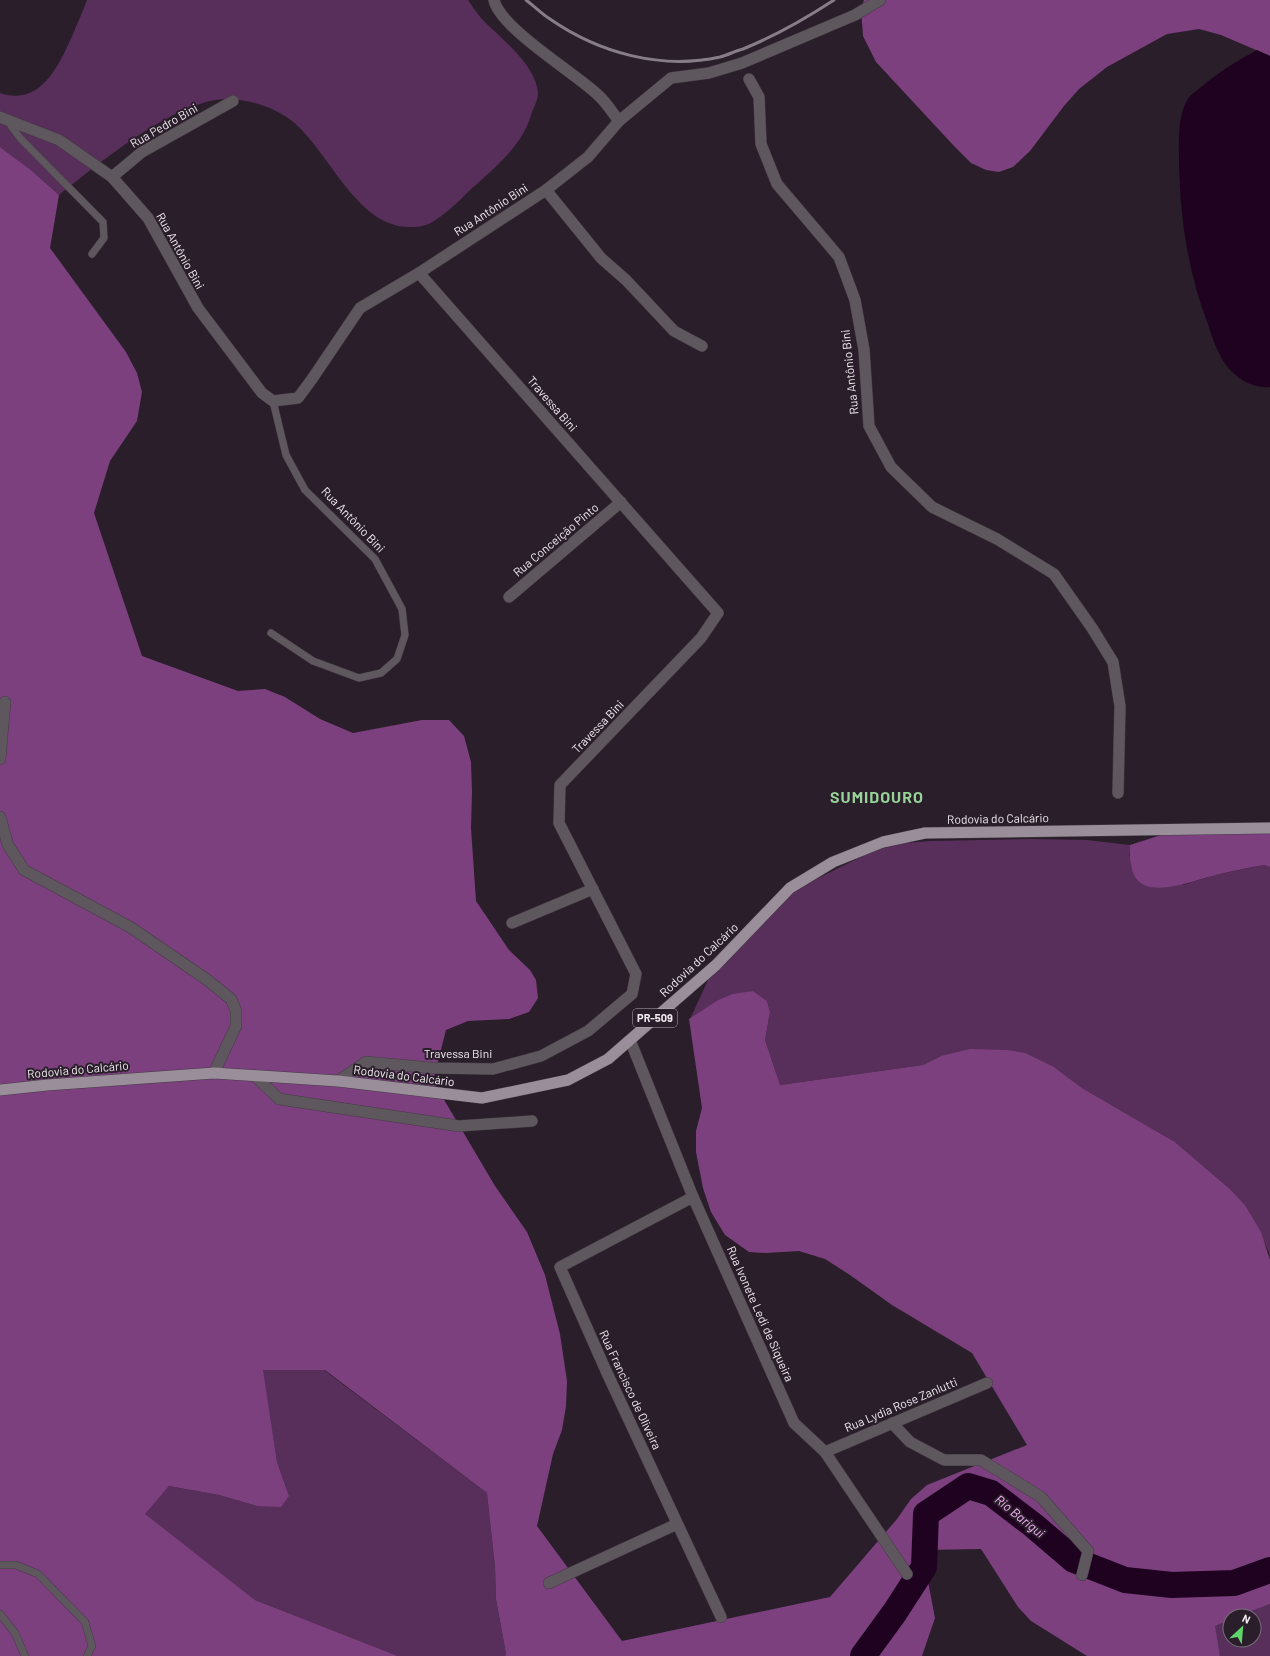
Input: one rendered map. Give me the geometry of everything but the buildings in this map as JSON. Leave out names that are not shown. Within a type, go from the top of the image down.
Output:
[{"type":"main road","name":"Rodovia do Calcário","points":[[0,1090],[47,1085],[214,1073],[338,1081],[482,1098],[568,1080],[608,1058],[716,965],[790,888],[832,862],[883,842],[925,833],[1270,828]]},
{"type":"street","points":[[494,0],[495,5],[512,27],[598,95],[619,121]]},
{"type":"street","name":"Rua Antônio Bini","points":[[5,118],[59,140],[112,177],[148,218],[198,308],[262,393],[273,401],[298,398],[360,308],[419,273],[546,190],[588,157],[619,121],[671,78],[709,73],[742,63],[855,15],[880,0]]},
{"type":"street","name":"Rua Antônio Bini","points":[[749,79],[760,97],[762,144],[777,184],[839,257],[855,300],[864,350],[869,426],[890,467],[932,507],[997,538],[1054,574],[1092,628],[1113,662],[1120,706],[1118,792]]},
{"type":"street","name":"Rua Pedro Bini","points":[[112,177],[142,152],[233,101]]},
{"type":"street","points":[[546,190],[601,258],[626,280],[674,331],[702,346]]},
{"type":"street","name":"Travessa Bini","points":[[338,1081],[366,1062],[432,1068],[493,1069],[541,1056],[588,1031],[632,994],[636,974],[559,824],[560,785],[701,638],[718,613],[419,273]]},
{"type":"street","name":"Rua Conceição Pinto","points":[[509,597],[621,502]]},
{"type":"street","points":[[0,758],[5,702]]},
{"type":"street","points":[[0,818],[8,845],[24,870],[130,927],[206,979],[231,999],[236,1011],[236,1026],[214,1073]]},
{"type":"street","points":[[512,923],[593,889]]},
{"type":"street","name":"Rua Ivonete Ledi de Siqueira","points":[[630,1040],[693,1197],[794,1424],[825,1452],[907,1574]]},
{"type":"street","points":[[255,1076],[279,1099],[460,1126],[532,1121]]},
{"type":"street","name":"Rua Francisco de Oliveira","points":[[693,1197],[560,1266],[606,1373],[721,1617]]},
{"type":"street","name":"Rua Lydia Rose Zanlutti","points":[[825,1452],[987,1383]]},
{"type":"street","points":[[892,1423],[910,1442],[944,1460],[981,1460],[1041,1497],[1088,1551],[1082,1575]]},
{"type":"street","points":[[549,1583],[677,1524]]},
{"type":"lane","points":[[5,118],[20,138],[103,222],[104,238],[92,254]]},
{"type":"lane","name":"Rua Antônio Bini","points":[[271,633],[313,661],[359,678],[381,673],[397,660],[405,635],[402,609],[375,559],[305,490],[286,455],[273,401]]},
{"type":"lane","points":[[0,1566],[16,1565],[38,1574],[85,1622],[92,1646],[88,1656]]},
{"type":"lane","points":[[0,1614],[15,1633],[26,1656]]},
{"type":"shaded area","points":[[87,0],[468,0],[481,18],[525,62],[536,83],[538,96],[527,127],[513,148],[448,211],[427,225],[413,227],[393,224],[375,215],[359,201],[303,131],[288,118],[267,107],[252,102],[229,99],[209,101],[164,120],[117,150],[59,195],[31,170],[0,147],[0,93],[14,96],[27,94],[37,89],[47,80],[55,70],[73,34]]},
{"type":"shaded area","points":[[864,0],[1270,0],[1270,56],[1221,35],[1199,29],[1167,34],[1107,67],[1079,89],[1064,106],[1030,151],[1013,167],[999,172],[986,170],[971,163],[876,62],[863,36],[861,9]]},
{"type":"shaded area","points":[[1257,50],[1270,56],[1270,387],[1252,385],[1240,379],[1230,370],[1218,352],[1202,307],[1186,246],[1181,204],[1179,161],[1181,119],[1183,110],[1190,96],[1221,72]]},
{"type":"shaded area","points":[[0,147],[31,170],[59,195],[50,248],[126,352],[137,373],[142,392],[137,421],[110,461],[94,513],[142,656],[238,691],[265,689],[285,697],[320,719],[353,733],[422,720],[449,720],[464,736],[471,762],[471,828],[476,901],[509,950],[530,970],[536,980],[538,998],[529,1012],[509,1019],[468,1021],[446,1030],[433,1081],[495,1186],[527,1232],[545,1275],[560,1334],[567,1381],[566,1406],[562,1430],[553,1454],[537,1526],[622,1641],[830,1597],[897,1519],[911,1499],[927,1485],[1027,1445],[972,1353],[892,1305],[825,1259],[799,1251],[766,1253],[749,1252],[725,1235],[711,1212],[703,1188],[696,1152],[696,1131],[702,1108],[689,1019],[718,1000],[733,994],[753,991],[767,1001],[770,1012],[765,1040],[780,1085],[923,1065],[941,1056],[970,1049],[1007,1050],[1025,1053],[1054,1067],[1082,1088],[1175,1142],[1230,1189],[1245,1205],[1261,1232],[1270,1260],[1270,1604],[1260,1608],[1222,1608],[1222,1623],[1215,1626],[1220,1656],[1087,1656],[1031,1621],[1018,1607],[981,1549],[922,1550],[935,1618],[922,1656],[505,1656],[506,1654],[496,1599],[495,1567],[487,1493],[325,1370],[263,1370],[277,1462],[289,1496],[281,1507],[257,1506],[219,1495],[169,1486],[145,1514],[255,1600],[398,1656],[0,1656]]},
{"type":"shaded area","points":[[1270,828],[1270,867],[1264,865],[1222,874],[1182,885],[1156,888],[1145,885],[1137,880],[1132,869],[1130,845],[1161,835]]},
{"type":"shaded area","points":[[1032,839],[1087,840],[1130,845],[1129,856],[1183,885],[1215,875],[1264,865],[1270,867],[1270,1260],[1269,1252],[1245,1205],[1230,1189],[1175,1142],[1082,1088],[1054,1067],[941,1056],[923,1065],[780,1085],[765,1040],[770,1012],[767,1001],[753,991],[718,1000],[690,1019],[709,978],[768,909],[804,885],[875,850],[905,843],[930,841]]},
{"type":"shaded area","points":[[262,1370],[324,1370],[487,1493],[495,1567],[496,1599],[506,1654],[505,1656],[398,1656],[255,1600],[144,1514],[169,1486],[219,1495],[257,1506],[289,1496],[277,1462]]},
{"type":"shaded area","points":[[1270,1604],[1270,1656],[1220,1656],[1214,1626],[1222,1623],[1222,1648],[1262,1648],[1262,1608],[1260,1608]]},
{"type":"waterway","name":"Rio Barigui","points":[[863,1656],[895,1612],[924,1567],[926,1514],[968,1486],[991,1493],[1033,1525],[1074,1560],[1125,1580],[1172,1585],[1234,1583],[1270,1570]]},
{"type":"railway","points":[[526,0],[550,19],[589,41],[631,56],[653,60],[675,61],[720,57],[743,49],[790,27],[834,0]]},
{"type":"district","name":"SUMIDOURO","points":[[877,797]]}]
